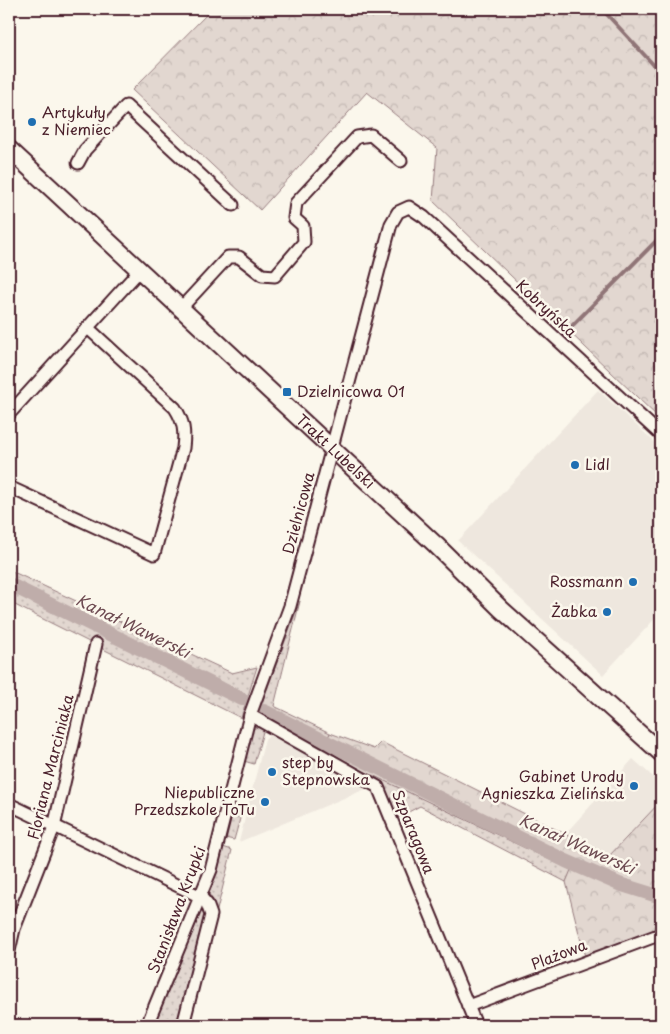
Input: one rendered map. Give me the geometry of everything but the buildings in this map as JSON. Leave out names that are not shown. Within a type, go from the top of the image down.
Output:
[{"type":"street","points":[[78,164],[85,150],[126,106],[233,205]]},
{"type":"street","points":[[181,308],[228,257],[239,257],[262,275],[275,276],[304,242],[303,226],[294,218],[296,203],[357,137],[371,135],[401,161]]},
{"type":"street","name":"Trakt Lubelski","points":[[9,149],[436,545],[501,609],[661,753]]},
{"type":"street","name":"Kobryńska","points":[[409,207],[424,217],[661,435]]},
{"type":"street","name":"Dzielnicowa","points":[[250,715],[290,606],[391,224],[398,212],[409,207]]},
{"type":"street","points":[[9,414],[139,271]]},
{"type":"street","points":[[9,487],[154,554],[183,448],[185,434],[183,419],[176,408],[88,328]]},
{"type":"street","name":"Floriana Marciniaka","points":[[9,951],[14,929],[54,827],[96,644]]},
{"type":"street","name":"Stanisława Krupki","points":[[147,1025],[211,870],[250,715]]},
{"type":"street","name":"Szparagowa","points":[[250,715],[378,787],[476,1025]]},
{"type":"street","points":[[9,804],[201,897],[207,904],[210,915],[183,1025]]},
{"type":"street","name":"Plażowa","points":[[468,1006],[661,934]]},
{"type":"shaded area","points":[[598,390],[661,448],[661,612],[603,675],[458,541]]},
{"type":"shaded area","points":[[269,735],[368,788],[239,842],[265,739]]},
{"type":"shaded area","points":[[633,759],[661,784],[661,801],[609,856],[565,834]]},
{"type":"green space","points":[[212,9],[661,9],[661,420],[433,201],[437,148],[367,92],[260,210],[132,90]]},
{"type":"green space","points":[[9,570],[232,673],[257,667],[241,718],[9,602]]},
{"type":"green space","points":[[300,601],[274,706],[330,733],[323,751],[572,870],[566,882],[420,806],[397,818],[388,795],[379,784],[265,719],[259,711]]},
{"type":"green space","points":[[264,728],[254,764],[244,761],[252,729]]},
{"type":"green space","points":[[330,733],[374,749],[381,742],[609,856],[661,801],[661,938],[585,957],[566,882],[571,870],[322,751]]},
{"type":"green space","points":[[241,815],[234,840],[225,838],[230,819]]},
{"type":"green space","points":[[223,847],[232,850],[215,918],[209,893]]},
{"type":"green space","points":[[200,912],[204,913],[205,917],[177,1025],[153,1025]]},
{"type":"waterway","points":[[602,9],[661,73]]},
{"type":"waterway","points":[[563,335],[661,236]]},
{"type":"waterway","name":"Kanał Wawerski","points":[[9,584],[242,699]]},
{"type":"waterway","name":"Kanał Wawerski","points":[[264,711],[566,861],[619,884],[661,897]]},
{"type":"place","name":"Artykuły z Niemiec","points":[[32,122]]},
{"type":"place","name":"Dzielnicowa 01","points":[[287,392]]},
{"type":"place","name":"Lidl","points":[[575,465]]},
{"type":"place","name":"Rossmann","points":[[633,582]]},
{"type":"place","name":"Żabka","points":[[607,612]]},
{"type":"place","name":"step by Stepnowska","points":[[272,772]]},
{"type":"place","name":"Gabinet Urody Agnieszka Zielińska","points":[[634,786]]},
{"type":"place","name":"Niepubliczne Przedszkole ToTu","points":[[265,802]]}]
